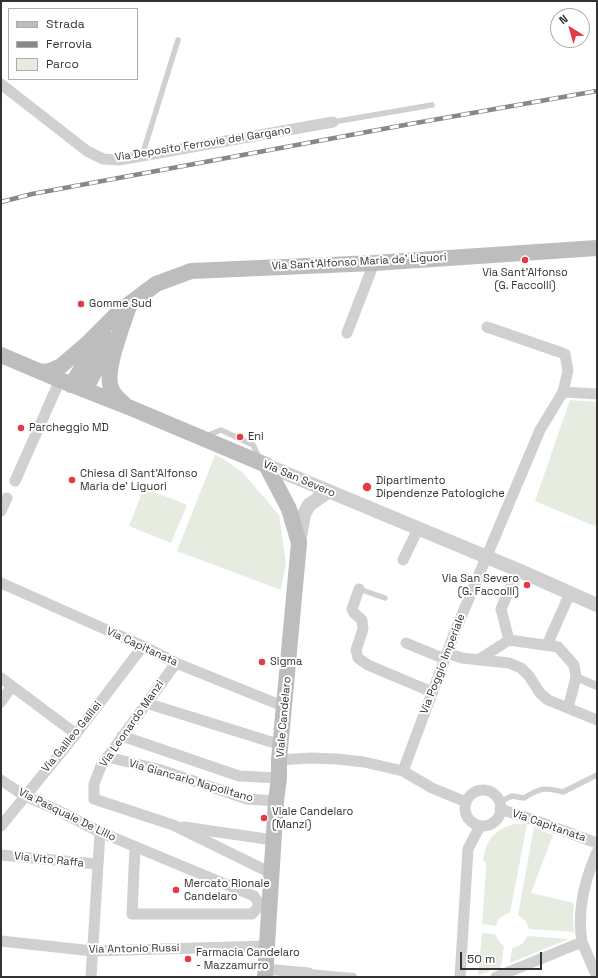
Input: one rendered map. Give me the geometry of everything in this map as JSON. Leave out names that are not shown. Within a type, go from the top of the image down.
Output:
[{"type":"main road","name":"Via Sant'Alfonso Maria de' Liguori","points":[[41,372],[50,371],[61,366],[89,342],[124,307],[156,284],[191,271],[374,263],[597,248]]},
{"type":"main road","points":[[72,385],[124,307]]},
{"type":"main road","points":[[124,307],[109,374],[110,387],[114,394],[126,406]]},
{"type":"main road","name":"Via San Severo","points":[[1,354],[72,385],[264,464]]},
{"type":"main road","name":"Viale Candelaro","points":[[264,464],[289,509],[299,542],[271,872],[265,907],[267,946],[265,973]]},
{"type":"street","name":"Via Deposito Ferrovie del Gargano","points":[[1,84],[87,151],[103,159],[119,160],[333,122]]},
{"type":"street","points":[[347,333],[374,263]]},
{"type":"street","name":"Via Poggio Imperiale","points":[[403,771],[446,656],[540,430],[563,392],[568,371],[565,354],[487,327]]},
{"type":"street","points":[[15,481],[72,385]]},
{"type":"street","points":[[563,392],[597,394]]},
{"type":"street","name":"Via San Severo","points":[[264,464],[518,570],[597,605]]},
{"type":"street","points":[[299,542],[304,514],[309,505],[329,491]]},
{"type":"street","points":[[1,511],[7,498]]},
{"type":"street","points":[[403,560],[418,529]]},
{"type":"street","points":[[509,640],[501,609],[518,570]]},
{"type":"street","name":"Via Capitanata","points":[[1,583],[143,646],[176,663],[285,707]]},
{"type":"street","points":[[359,588],[352,609],[354,613],[362,620],[363,629],[356,650],[358,658],[368,665],[432,692]]},
{"type":"street","points":[[547,645],[570,593]]},
{"type":"street","points":[[478,660],[509,640],[558,647],[574,665],[576,677],[568,708]]},
{"type":"street","points":[[406,643],[446,656],[509,663],[521,668],[529,676],[540,693],[548,700],[597,720]]},
{"type":"street","name":"Via Galileo Galilei","points":[[1,826],[76,734],[143,646]]},
{"type":"street","name":"Via Leonardo Manzi","points":[[176,663],[101,766],[94,784],[94,799],[173,826],[271,872]]},
{"type":"street","points":[[576,677],[597,686]]},
{"type":"street","points":[[1,678],[76,734]]},
{"type":"street","points":[[1,702],[12,686]]},
{"type":"street","points":[[146,703],[280,752],[311,758],[364,762],[403,771],[432,788],[466,802]]},
{"type":"street","name":"Via Giancarlo Napolitano","points":[[122,736],[239,776],[279,778]]},
{"type":"street","name":"Via Giancarlo Napolitano","points":[[107,757],[158,769],[247,799],[276,801]]},
{"type":"street","name":"Via Pasquale De Lillo","points":[[1,780],[25,796],[56,809],[100,832],[254,896],[265,907]]},
{"type":"street","points":[[483,791],[492,794],[500,806],[499,815],[492,824],[486,826],[480,826],[470,822],[465,813],[466,802],[472,794],[483,791]]},
{"type":"street","name":"Via Capitanata","points":[[500,806],[597,843]]},
{"type":"street","name":"Via Leonardo Manzi","points":[[173,826],[273,840]]},
{"type":"street","points":[[460,977],[468,849],[480,826]]},
{"type":"street","points":[[91,977],[100,832]]},
{"type":"street","points":[[135,847],[132,914],[252,914],[265,907]]},
{"type":"street","points":[[597,852],[589,870],[583,895],[582,911],[582,942],[597,977]]},
{"type":"street","name":"Via Vito Raffa","points":[[1,855],[97,864]]},
{"type":"street","name":"Via Antonio Russi","points":[[1,941],[93,951],[267,946]]},
{"type":"street","points":[[496,977],[582,942]]},
{"type":"street","points":[[265,973],[310,973],[353,977]]},
{"type":"lane","points":[[142,156],[178,40]]},
{"type":"lane","points":[[333,122],[432,105]]},
{"type":"lane","points":[[359,588],[385,598]]},
{"type":"lane","points":[[500,806],[512,796],[524,798],[536,790],[548,788],[563,792],[597,774]]},
{"type":"green space","points":[[570,400],[597,402],[597,527],[535,501]]},
{"type":"green space","points":[[215,455],[222,458],[243,473],[279,515],[286,563],[281,590],[177,551]]},
{"type":"green space","points":[[144,488],[187,505],[171,543],[129,526]]},
{"type":"green space","points":[[515,824],[527,824],[510,913],[501,917],[496,926],[482,924],[486,870],[486,863],[483,859],[485,852],[490,840],[497,832]]},
{"type":"green space","points":[[534,827],[553,835],[531,893],[574,903],[574,932],[529,929],[526,921],[518,915]]},
{"type":"green space","points":[[482,933],[495,934],[499,942],[504,946],[501,967],[478,975]]},
{"type":"green space","points":[[527,936],[569,939],[510,963],[512,948],[517,947],[525,941]]},
{"type":"railway","points":[[1,202],[32,194],[597,91]]},
{"type":"place","name":"Via Sant'Alfonso (G. Faccolli)","points":[[525,260]]},
{"type":"place","name":"Gomme Sud","points":[[81,304]]},
{"type":"place","name":"Parcheggio MD","points":[[21,428]]},
{"type":"place","name":"Eni","points":[[240,437]]},
{"type":"place","name":"Chiesa di Sant'Alfonso Maria de' Liguori","points":[[72,480]]},
{"type":"place","name":"Dipartimento Dipendenze Patologiche","points":[[367,487]]},
{"type":"place","name":"Via San Severo (G. Faccolli)","points":[[527,585]]},
{"type":"place","name":"Sigma","points":[[262,662]]},
{"type":"place","name":"Viale Candelaro (Manzi)","points":[[264,818]]},
{"type":"place","name":"Mercato Rionale Candelaro","points":[[176,890]]},
{"type":"place","name":"Farmacia Candelaro - Mazzamurro","points":[[188,959]]}]
